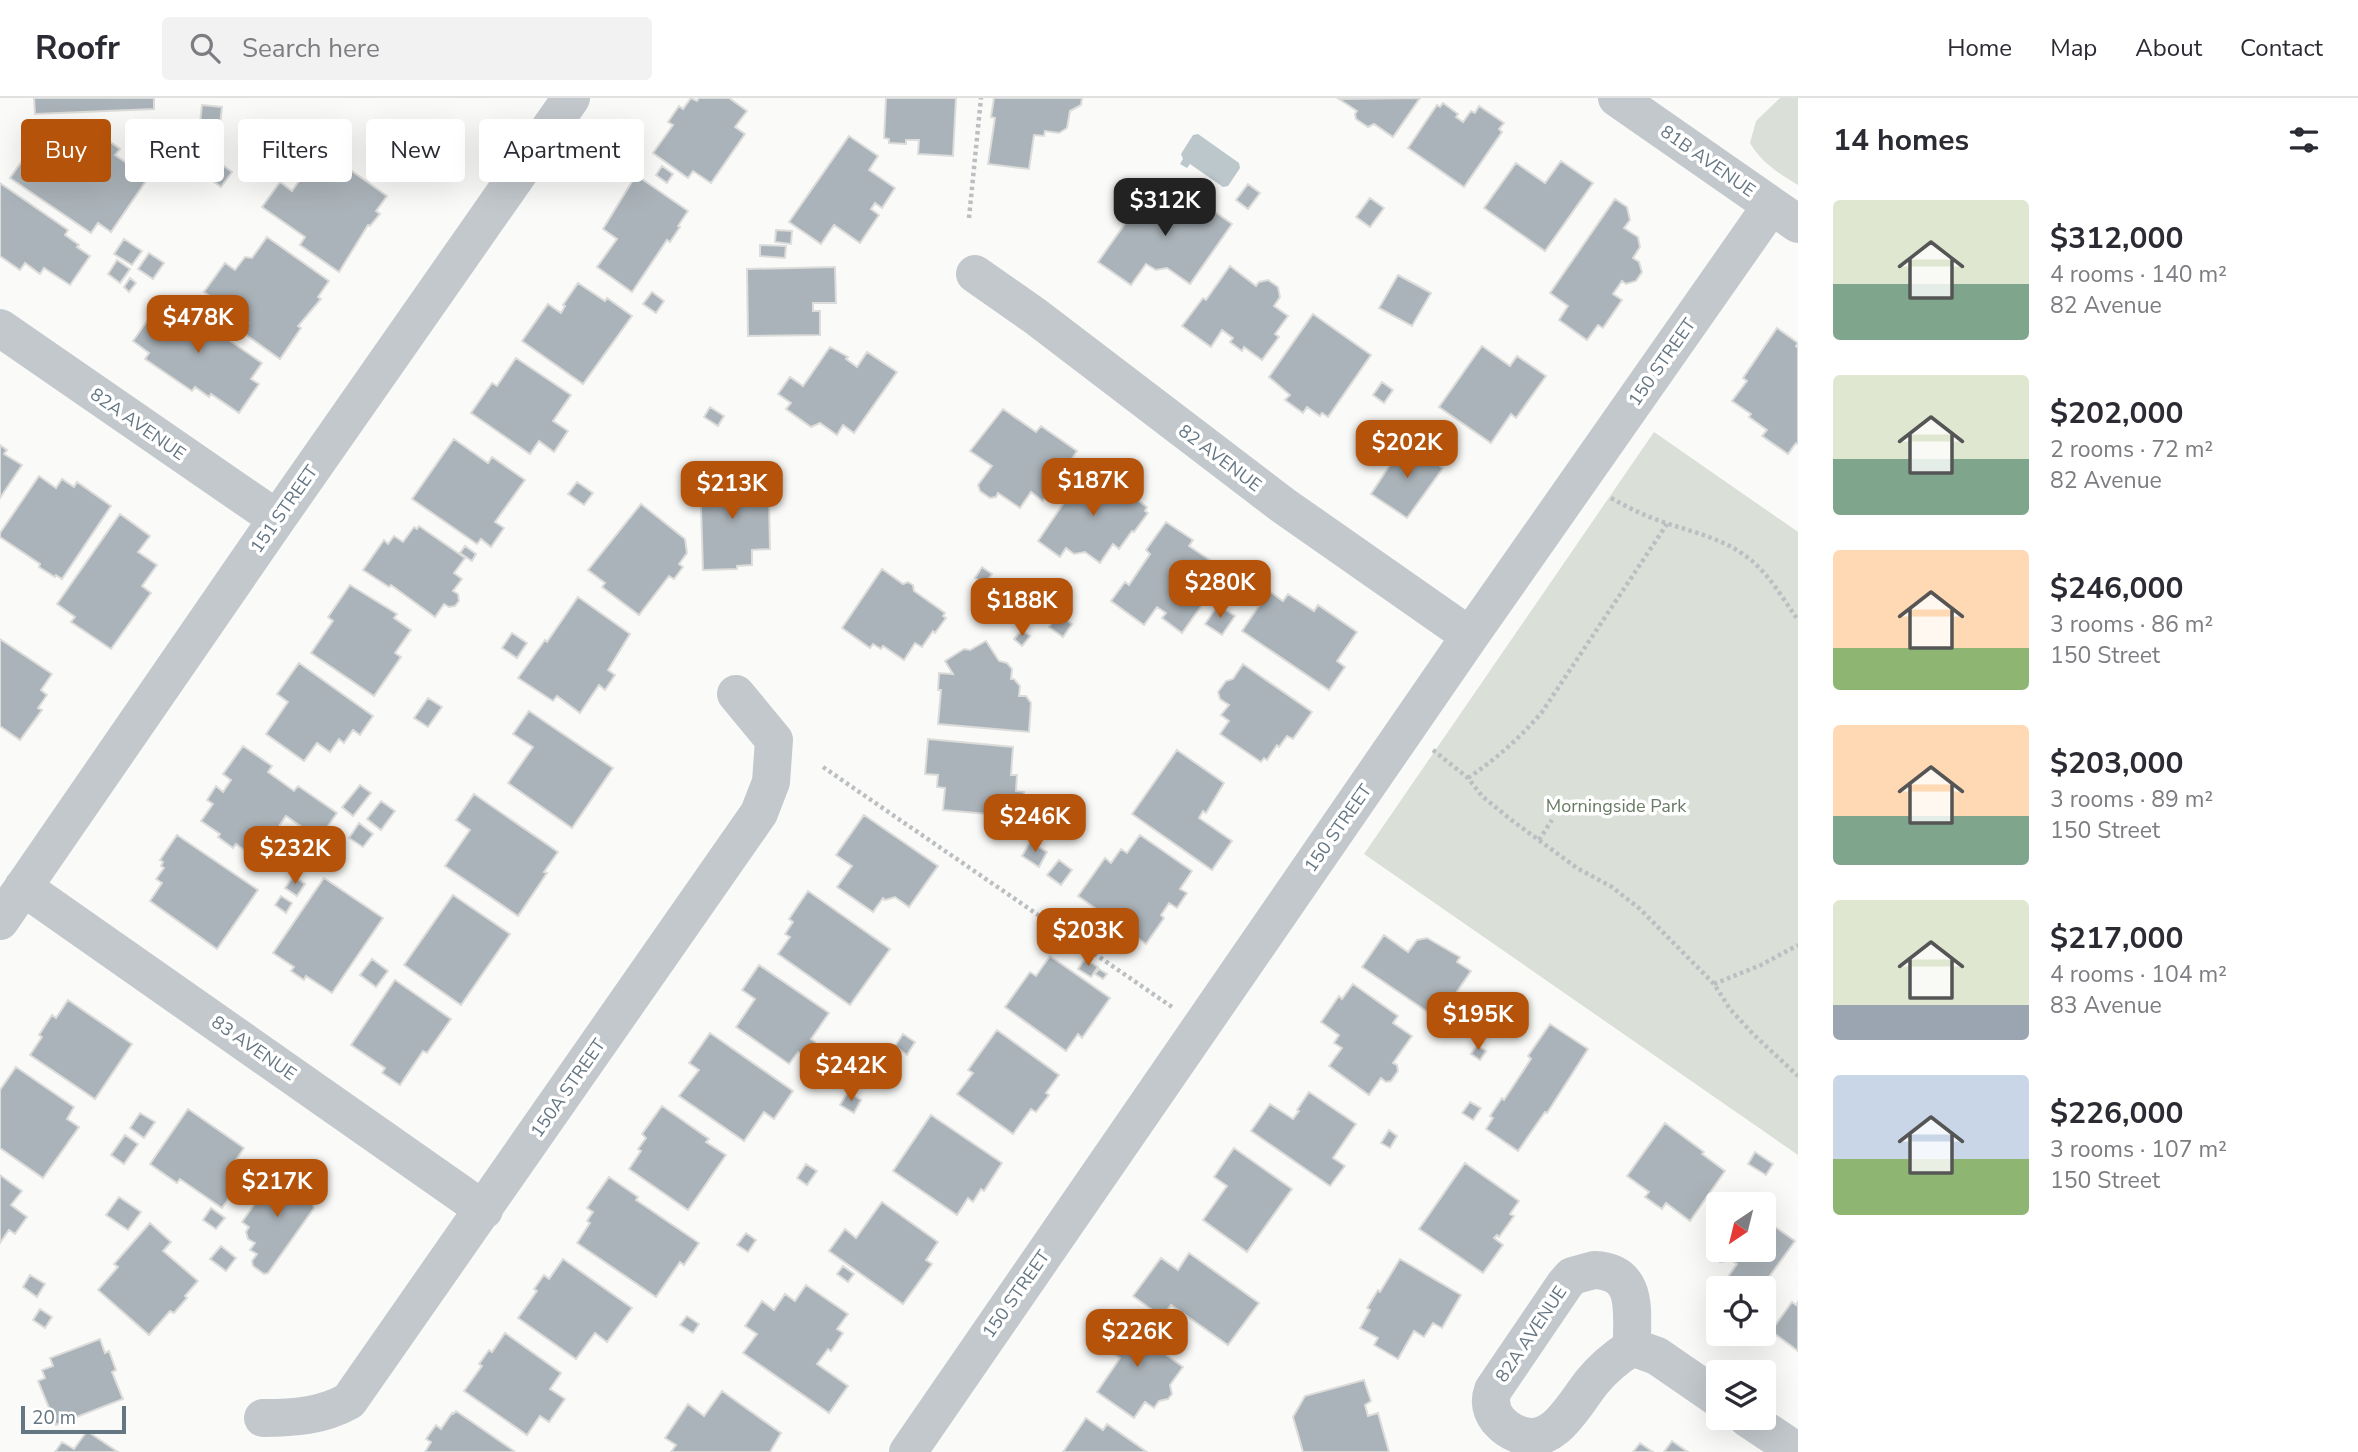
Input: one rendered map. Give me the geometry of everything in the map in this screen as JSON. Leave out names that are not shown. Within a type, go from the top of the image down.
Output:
[{"type":"street","name":"151 STREET","points":[[0,921],[571,98]]},
{"type":"street","name":"81B AVENUE","points":[[1617,98],[1785,215]]},
{"type":"street","name":"150 STREET","points":[[908,1452],[1469,636],[1785,215]]},
{"type":"street","name":"82 AVENUE","points":[[975,274],[1035,316],[1284,506],[1469,636]]},
{"type":"street","name":"82A AVENUE","points":[[0,328],[277,519]]},
{"type":"street","name":"150A STREET","points":[[263,1418],[313,1415],[333,1410],[349,1401],[759,813],[771,782],[774,740],[736,694]]},
{"type":"street","name":"83 AVENUE","points":[[23,887],[484,1210]]},
{"type":"street","points":[[1632,1347],[1657,1356],[1706,1390]]},
{"type":"street","points":[[1765,1430],[1798,1452]]},
{"type":"path","points":[[968,218],[981,98]]},
{"type":"path","points":[[1606,495],[1628,508],[1667,524],[1704,534],[1737,551],[1752,561],[1765,575],[1798,620]]},
{"type":"path","points":[[1468,778],[1493,761],[1525,732],[1542,712],[1667,524]]},
{"type":"path","points":[[1430,747],[1468,778],[1482,796],[1539,840],[1577,868],[1612,887],[1640,909],[1714,984],[1730,1009],[1798,1076]]},
{"type":"path","points":[[822,766],[1181,1014]]},
{"type":"path","points":[[1539,840],[1552,820]]},
{"type":"path","points":[[1714,984],[1761,965],[1798,945]]},
{"type":"green space","points":[[1780,98],[1798,98],[1798,185],[1771,167],[1750,143],[1756,121]]},
{"type":"green space","name":"Morningside Park","points":[[1654,432],[1798,532],[1798,1155],[1364,854]]},
{"type":"shaded area","points":[[1198,134],[1239,163],[1240,168],[1228,186],[1223,187],[1190,164],[1187,168],[1180,164],[1183,159],[1181,154],[1193,135]]},
{"type":"building","points":[[34,98],[154,98],[154,109],[35,114]]},
{"type":"building","points":[[691,98],[697,101],[699,98],[729,98],[747,111],[735,127],[745,134],[711,183],[693,171],[688,178],[653,153],[673,125],[668,122],[679,106],[683,109]]},
{"type":"building","points":[[886,98],[956,98],[953,156],[918,154],[919,140],[906,140],[906,144],[889,143],[889,139],[884,138]]},
{"type":"building","points":[[994,98],[1082,98],[1081,105],[1070,111],[1067,128],[1059,133],[1045,131],[1044,136],[1034,135],[1029,169],[988,164],[995,118],[991,117]]},
{"type":"building","points":[[1420,98],[1393,137],[1374,124],[1368,127],[1356,119],[1357,111],[1339,99]]},
{"type":"building","points":[[1443,103],[1458,114],[1456,117],[1463,122],[1471,111],[1475,113],[1479,106],[1504,123],[1499,129],[1502,132],[1464,187],[1408,148],[1437,105],[1440,107]]},
{"type":"building","points":[[202,105],[222,107],[221,119],[200,119]]},
{"type":"building","points":[[849,136],[878,156],[869,170],[895,188],[882,208],[875,203],[871,209],[879,215],[860,243],[834,225],[821,244],[789,222]]},
{"type":"building","points":[[111,143],[120,149],[115,155],[125,162],[125,182],[145,182],[111,232],[98,223],[91,233],[10,178],[21,162],[21,182],[111,182]]},
{"type":"building","points":[[1561,161],[1593,183],[1545,251],[1484,208],[1516,163],[1545,183]]},
{"type":"building","points":[[224,166],[232,172],[221,187],[214,182],[224,182]]},
{"type":"building","points":[[662,166],[673,174],[667,183],[656,175]]},
{"type":"building","points":[[352,171],[387,196],[376,211],[380,214],[368,225],[339,272],[300,245],[305,237],[262,207],[280,182],[292,191],[298,182],[352,182]]},
{"type":"building","points":[[644,181],[688,211],[670,242],[667,240],[632,292],[597,267],[617,239],[603,229],[632,182]]},
{"type":"building","points":[[0,183],[68,230],[65,235],[90,256],[70,285],[44,268],[40,274],[25,263],[20,270],[0,256]]},
{"type":"building","points":[[1153,184],[1194,213],[1201,202],[1232,224],[1190,284],[1167,268],[1156,270],[1146,264],[1131,285],[1098,262]]},
{"type":"building","points":[[1248,184],[1260,193],[1248,209],[1236,200]]},
{"type":"building","points":[[1370,198],[1384,208],[1370,227],[1356,217]]},
{"type":"building","points":[[1615,199],[1627,207],[1630,220],[1624,228],[1638,237],[1640,247],[1633,258],[1639,262],[1642,272],[1636,281],[1626,284],[1622,281],[1613,294],[1622,300],[1603,328],[1598,325],[1587,340],[1559,320],[1568,306],[1550,293]]},
{"type":"building","points":[[776,230],[792,231],[791,244],[775,242]]},
{"type":"building","points":[[267,237],[329,281],[318,297],[321,299],[298,326],[301,328],[280,359],[242,332],[248,323],[204,292],[225,263],[235,270],[245,257],[252,258]]},
{"type":"building","points":[[124,239],[142,251],[132,265],[114,254]]},
{"type":"building","points":[[760,245],[786,246],[785,258],[760,256]]},
{"type":"building","points":[[149,253],[164,263],[153,279],[138,269]]},
{"type":"building","points":[[117,260],[130,269],[120,283],[108,274]]},
{"type":"building","points":[[1230,266],[1256,286],[1259,282],[1268,280],[1278,287],[1280,297],[1274,306],[1288,316],[1275,334],[1279,337],[1262,360],[1244,347],[1242,351],[1230,342],[1233,338],[1222,330],[1211,347],[1182,326],[1203,298],[1206,300]]},
{"type":"building","points":[[835,267],[836,303],[813,303],[813,311],[820,311],[820,335],[748,336],[747,269]]},
{"type":"building","points":[[1398,275],[1431,293],[1412,326],[1379,308]]},
{"type":"building","points":[[130,278],[136,283],[129,292],[124,287]]},
{"type":"building","points":[[578,283],[605,301],[607,298],[632,316],[583,384],[522,341],[548,304],[561,313],[565,306],[563,305]]},
{"type":"building","points":[[652,292],[664,301],[656,313],[643,304]]},
{"type":"building","points":[[165,296],[262,363],[251,379],[259,384],[239,413],[211,394],[209,397],[195,387],[192,391],[145,359],[149,353],[133,341]]},
{"type":"building","points":[[1313,314],[1371,355],[1328,417],[1322,413],[1320,416],[1307,407],[1303,413],[1285,400],[1290,395],[1269,377]]},
{"type":"building","points":[[1777,328],[1798,343],[1798,444],[1796,443],[1788,454],[1762,436],[1767,430],[1749,417],[1751,414],[1732,401],[1747,381],[1743,378]]},
{"type":"building","points":[[1482,346],[1510,366],[1517,356],[1546,376],[1516,418],[1511,414],[1491,443],[1439,407]]},
{"type":"building","points":[[830,347],[848,357],[846,359],[857,367],[867,352],[897,372],[854,433],[843,425],[837,435],[820,423],[811,427],[786,409],[791,403],[778,394],[790,377],[803,386]]},
{"type":"building","points":[[516,358],[571,395],[553,421],[568,431],[554,452],[539,441],[530,454],[471,413],[492,383],[497,386]]},
{"type":"building","points":[[1382,382],[1393,390],[1384,403],[1373,395]]},
{"type":"building","points":[[710,407],[724,416],[718,426],[704,417]]},
{"type":"building","points":[[1003,409],[1036,432],[1041,426],[1077,451],[1043,501],[1031,492],[1020,508],[998,493],[996,497],[990,498],[980,491],[978,485],[992,466],[970,451]]},
{"type":"building","points":[[454,439],[488,463],[492,457],[525,480],[495,522],[504,528],[491,547],[481,539],[477,544],[412,499]]},
{"type":"building","points":[[1405,442],[1443,468],[1407,518],[1371,494]]},
{"type":"building","points":[[0,445],[7,450],[4,454],[22,465],[0,498]]},
{"type":"building","points":[[1090,464],[1117,483],[1112,491],[1123,499],[1126,496],[1130,499],[1132,496],[1147,507],[1145,511],[1148,513],[1119,549],[1113,544],[1100,563],[1085,552],[1074,554],[1066,548],[1060,557],[1038,541]]},
{"type":"building","points":[[736,465],[740,469],[741,482],[750,482],[750,499],[769,499],[770,549],[752,550],[752,565],[737,566],[737,569],[703,570],[700,476],[721,476],[721,470],[725,466]]},
{"type":"building","points":[[39,476],[56,488],[62,479],[74,487],[77,482],[111,506],[62,579],[39,567],[40,564],[0,537],[0,533]]},
{"type":"building","points":[[577,482],[593,493],[584,505],[568,494]]},
{"type":"building","points":[[641,504],[685,539],[687,553],[679,564],[683,567],[674,579],[669,576],[639,615],[602,587],[605,583],[588,570]]},
{"type":"building","points":[[120,514],[150,536],[138,552],[157,565],[142,586],[151,593],[111,649],[71,622],[75,617],[57,604]]},
{"type":"building","points":[[1166,522],[1193,540],[1189,546],[1226,571],[1182,633],[1162,618],[1166,613],[1157,607],[1144,625],[1111,601],[1125,582],[1129,585],[1150,554],[1146,550]]},
{"type":"building","points":[[419,526],[465,558],[454,573],[462,579],[453,591],[458,594],[459,601],[455,606],[444,604],[435,617],[391,585],[389,587],[363,570],[384,540],[388,544],[394,536],[403,542],[414,527],[417,529]]},
{"type":"building","points":[[465,546],[476,554],[472,561],[460,553]]},
{"type":"building","points":[[982,567],[992,574],[984,585],[975,578]]},
{"type":"building","points":[[882,569],[903,584],[908,582],[913,585],[914,591],[945,613],[943,616],[946,618],[935,633],[933,631],[922,647],[915,643],[904,660],[883,646],[881,649],[873,644],[870,648],[842,628]]},
{"type":"building","points":[[350,585],[397,614],[394,618],[411,630],[395,653],[401,657],[374,696],[311,653],[333,621],[328,617]]},
{"type":"building","points":[[1269,591],[1283,601],[1288,594],[1314,611],[1318,605],[1357,632],[1337,661],[1345,667],[1329,690],[1242,631]]},
{"type":"building","points":[[578,597],[630,634],[608,670],[615,675],[605,690],[599,685],[580,713],[557,696],[553,701],[518,678]]},
{"type":"building","points":[[1218,605],[1235,616],[1222,635],[1205,624]]},
{"type":"building","points":[[1058,614],[1072,624],[1063,637],[1049,627]]},
{"type":"building","points":[[1022,630],[1030,636],[1022,646],[1014,639]]},
{"type":"building","points":[[512,633],[527,643],[517,658],[502,648]]},
{"type":"building","points":[[0,639],[52,674],[41,690],[47,695],[38,708],[42,710],[20,740],[0,726]]},
{"type":"building","points":[[986,641],[999,661],[1007,663],[1012,669],[1011,679],[1020,686],[1019,696],[1026,696],[1031,703],[1029,732],[938,724],[941,690],[938,690],[939,673],[953,674],[945,661],[964,649],[970,650]]},
{"type":"building","points":[[299,663],[373,716],[360,735],[353,730],[344,743],[339,739],[330,752],[317,743],[304,761],[266,734],[288,702],[277,694]]},
{"type":"building","points":[[1243,664],[1312,712],[1293,739],[1287,736],[1267,760],[1264,758],[1261,762],[1220,734],[1229,721],[1221,715],[1229,705],[1220,699],[1218,692],[1226,681],[1233,679]]},
{"type":"building","points":[[428,698],[442,707],[428,727],[414,718]]},
{"type":"building","points":[[529,711],[613,768],[572,828],[508,783],[533,747],[513,734]]},
{"type":"building","points":[[928,739],[1013,747],[1011,775],[1017,775],[1016,791],[1024,792],[1022,817],[943,810],[945,788],[937,787],[938,775],[925,774]]},
{"type":"building","points":[[243,746],[272,766],[268,772],[294,791],[298,786],[337,813],[319,839],[286,816],[273,835],[285,842],[268,867],[236,844],[233,848],[218,837],[220,834],[201,821],[213,804],[207,800],[216,786],[223,792],[231,780],[223,774]]},
{"type":"building","points":[[1177,750],[1224,783],[1206,813],[1203,811],[1199,818],[1232,841],[1212,870],[1132,814]]},
{"type":"building","points":[[360,785],[371,793],[353,816],[342,807]]},
{"type":"building","points":[[474,794],[558,852],[518,916],[445,866],[470,830],[456,820]]},
{"type":"building","points":[[381,801],[395,811],[381,830],[367,819]]},
{"type":"building","points":[[864,815],[938,866],[909,907],[895,897],[885,900],[883,898],[873,912],[837,887],[852,866],[836,855]]},
{"type":"building","points":[[359,823],[373,834],[363,847],[349,838]]},
{"type":"building","points":[[177,835],[258,890],[217,949],[150,901],[162,883],[156,879],[164,868],[160,860]]},
{"type":"building","points":[[1140,835],[1192,871],[1180,889],[1187,893],[1177,908],[1169,903],[1161,915],[1164,918],[1146,944],[1078,896],[1105,858],[1111,863],[1121,849],[1127,853]]},
{"type":"building","points":[[1030,842],[1047,852],[1039,867],[1022,856]]},
{"type":"building","points":[[1059,860],[1072,870],[1061,885],[1047,875]]},
{"type":"building","points":[[294,876],[305,884],[297,896],[285,888]]},
{"type":"building","points":[[324,878],[383,918],[332,993],[306,976],[304,980],[291,971],[294,967],[273,953]]},
{"type":"building","points":[[808,891],[890,949],[850,1005],[778,954],[790,937],[785,934],[793,922],[789,919]]},
{"type":"building","points":[[453,895],[510,934],[461,1005],[404,965]]},
{"type":"building","points":[[281,896],[292,903],[286,913],[275,905]]},
{"type":"building","points":[[1384,935],[1408,952],[1417,940],[1427,938],[1460,957],[1457,962],[1471,971],[1438,1019],[1362,967]]},
{"type":"building","points":[[1050,956],[1110,998],[1082,1038],[1078,1034],[1066,1051],[1005,1007],[1030,972],[1036,976]]},
{"type":"building","points":[[372,959],[388,971],[376,987],[360,975]]},
{"type":"building","points":[[1085,959],[1098,967],[1091,977],[1078,969]]},
{"type":"building","points":[[759,965],[829,1013],[811,1039],[817,1049],[812,1056],[804,1056],[798,1052],[789,1064],[736,1027],[755,999],[742,990]]},
{"type":"building","points":[[1099,969],[1107,974],[1103,979],[1095,974]]},
{"type":"building","points":[[395,980],[451,1019],[427,1053],[423,1051],[400,1085],[382,1073],[385,1068],[351,1045]]},
{"type":"building","points":[[1353,984],[1398,1016],[1393,1023],[1412,1036],[1393,1063],[1397,1065],[1398,1071],[1391,1081],[1386,1082],[1381,1078],[1369,1095],[1329,1066],[1342,1048],[1334,1043],[1339,1035],[1321,1022],[1339,996],[1342,999]]},
{"type":"building","points":[[68,1000],[132,1044],[95,1099],[30,1055],[52,1015],[56,1018]]},
{"type":"building","points":[[1550,1024],[1588,1049],[1547,1113],[1545,1112],[1518,1151],[1486,1129],[1493,1118],[1490,1116],[1531,1059],[1528,1056]]},
{"type":"building","points":[[997,1030],[1059,1075],[1036,1112],[1031,1109],[1013,1134],[957,1094],[973,1073],[968,1070]]},
{"type":"building","points":[[710,1033],[793,1091],[774,1119],[764,1112],[744,1141],[679,1096],[699,1070],[689,1063]]},
{"type":"building","points":[[903,1034],[915,1042],[907,1055],[895,1046]]},
{"type":"building","points":[[1477,1045],[1486,1051],[1480,1060],[1471,1054]]},
{"type":"building","points":[[16,1067],[74,1107],[67,1119],[79,1127],[43,1178],[0,1148],[0,1090]]},
{"type":"building","points":[[848,1092],[861,1100],[854,1113],[840,1105]]},
{"type":"building","points":[[1309,1092],[1356,1124],[1333,1158],[1345,1166],[1330,1186],[1251,1131],[1270,1104],[1293,1119]]},
{"type":"building","points":[[1470,1102],[1481,1108],[1473,1120],[1462,1113]]},
{"type":"building","points":[[662,1106],[709,1139],[706,1142],[726,1155],[688,1210],[629,1169],[646,1138],[642,1134]]},
{"type":"building","points":[[188,1109],[244,1148],[234,1163],[247,1171],[222,1208],[180,1179],[177,1183],[150,1164]]},
{"type":"building","points":[[140,1113],[155,1122],[144,1138],[130,1128]]},
{"type":"building","points":[[931,1115],[1002,1163],[984,1191],[981,1189],[973,1202],[968,1198],[957,1215],[893,1171]]},
{"type":"building","points":[[1665,1123],[1725,1171],[1710,1192],[1706,1192],[1706,1198],[1690,1221],[1666,1203],[1662,1209],[1645,1197],[1649,1192],[1627,1176]]},
{"type":"building","points":[[1389,1130],[1397,1136],[1390,1148],[1381,1143]]},
{"type":"building","points":[[125,1135],[138,1144],[124,1164],[111,1155]]},
{"type":"building","points":[[1234,1148],[1292,1189],[1247,1252],[1203,1220],[1227,1186],[1214,1177]]},
{"type":"building","points":[[1755,1152],[1773,1164],[1766,1175],[1748,1164]]},
{"type":"building","points":[[1465,1163],[1519,1201],[1510,1214],[1514,1216],[1499,1237],[1497,1235],[1494,1238],[1503,1245],[1483,1273],[1419,1229]]},
{"type":"building","points":[[806,1164],[817,1171],[807,1185],[797,1178]]},
{"type":"building","points":[[279,1169],[306,1188],[303,1191],[311,1197],[314,1208],[268,1273],[264,1274],[253,1266],[252,1261],[257,1254],[250,1250],[255,1243],[248,1239],[246,1232],[249,1227],[242,1222]]},
{"type":"building","points":[[0,1175],[22,1191],[11,1205],[27,1217],[15,1234],[9,1230],[0,1243]]},
{"type":"building","points":[[609,1177],[638,1197],[636,1200],[699,1243],[684,1265],[680,1262],[656,1297],[577,1243],[590,1223],[587,1221],[593,1212],[587,1208]]},
{"type":"building","points":[[119,1197],[141,1212],[128,1230],[106,1215]]},
{"type":"building","points":[[882,1202],[938,1242],[926,1260],[932,1264],[903,1304],[829,1251],[845,1229],[856,1238]]},
{"type":"building","points":[[211,1208],[225,1218],[216,1229],[203,1220]]},
{"type":"building","points":[[150,1223],[171,1242],[163,1251],[198,1281],[174,1313],[170,1311],[149,1335],[98,1290],[118,1267],[114,1264]]},
{"type":"building","points":[[1776,1228],[1795,1241],[1770,1276],[1728,1276],[1737,1264],[1734,1262],[1776,1262]]},
{"type":"building","points":[[746,1233],[756,1240],[748,1252],[737,1245]]},
{"type":"building","points":[[221,1246],[236,1258],[226,1271],[210,1259]]},
{"type":"building","points":[[1189,1253],[1259,1303],[1228,1345],[1171,1305],[1162,1317],[1133,1296],[1161,1258],[1178,1270]]},
{"type":"building","points":[[563,1259],[632,1308],[607,1342],[595,1333],[576,1359],[518,1318],[537,1291],[534,1289],[544,1275],[549,1279]]},
{"type":"building","points":[[1400,1259],[1461,1295],[1442,1328],[1433,1323],[1424,1337],[1414,1331],[1398,1359],[1374,1345],[1378,1338],[1360,1328],[1370,1310],[1367,1308]]},
{"type":"building","points":[[843,1266],[854,1274],[848,1282],[837,1274]]},
{"type":"building","points":[[30,1275],[45,1284],[37,1297],[23,1287]]},
{"type":"building","points":[[806,1285],[848,1314],[837,1329],[843,1333],[831,1351],[828,1349],[817,1364],[848,1386],[829,1413],[743,1353],[757,1334],[745,1326],[762,1301],[774,1310],[785,1294],[795,1301]]},
{"type":"building","points":[[1792,1302],[1796,1305],[1798,1302],[1798,1351],[1776,1335],[1776,1324]]},
{"type":"building","points":[[40,1309],[52,1317],[45,1328],[33,1320]]},
{"type":"building","points":[[1121,1315],[1153,1338],[1150,1343],[1183,1367],[1170,1385],[1172,1394],[1168,1399],[1159,1401],[1154,1408],[1145,1402],[1134,1418],[1097,1392],[1120,1358],[1100,1344]]},
{"type":"building","points":[[687,1316],[699,1324],[693,1333],[680,1325]]},
{"type":"building","points":[[505,1333],[561,1373],[550,1389],[565,1399],[549,1422],[540,1416],[527,1435],[464,1391],[482,1366],[479,1364],[489,1350],[492,1352]]},
{"type":"building","points":[[100,1339],[105,1353],[109,1351],[116,1370],[112,1372],[123,1399],[56,1425],[38,1381],[45,1378],[42,1370],[53,1366],[50,1358]]},
{"type":"building","points":[[1364,1380],[1371,1401],[1365,1405],[1368,1416],[1378,1413],[1389,1452],[1303,1452],[1293,1417],[1305,1396]]},
{"type":"building","points":[[722,1391],[781,1433],[770,1452],[671,1452],[676,1445],[665,1438],[688,1404],[704,1416]]},
{"type":"building","points":[[456,1411],[514,1451],[425,1452],[431,1442],[426,1439],[436,1425],[441,1429]]},
{"type":"building","points":[[1086,1418],[1103,1430],[1107,1424],[1147,1452],[1063,1452]]},
{"type":"building","points":[[87,1431],[118,1452],[55,1452],[62,1442],[74,1449]]},
{"type":"building","points":[[1672,1441],[1688,1452],[1664,1452]]},
{"type":"building","points":[[1640,1443],[1653,1452],[1633,1452]]}]
